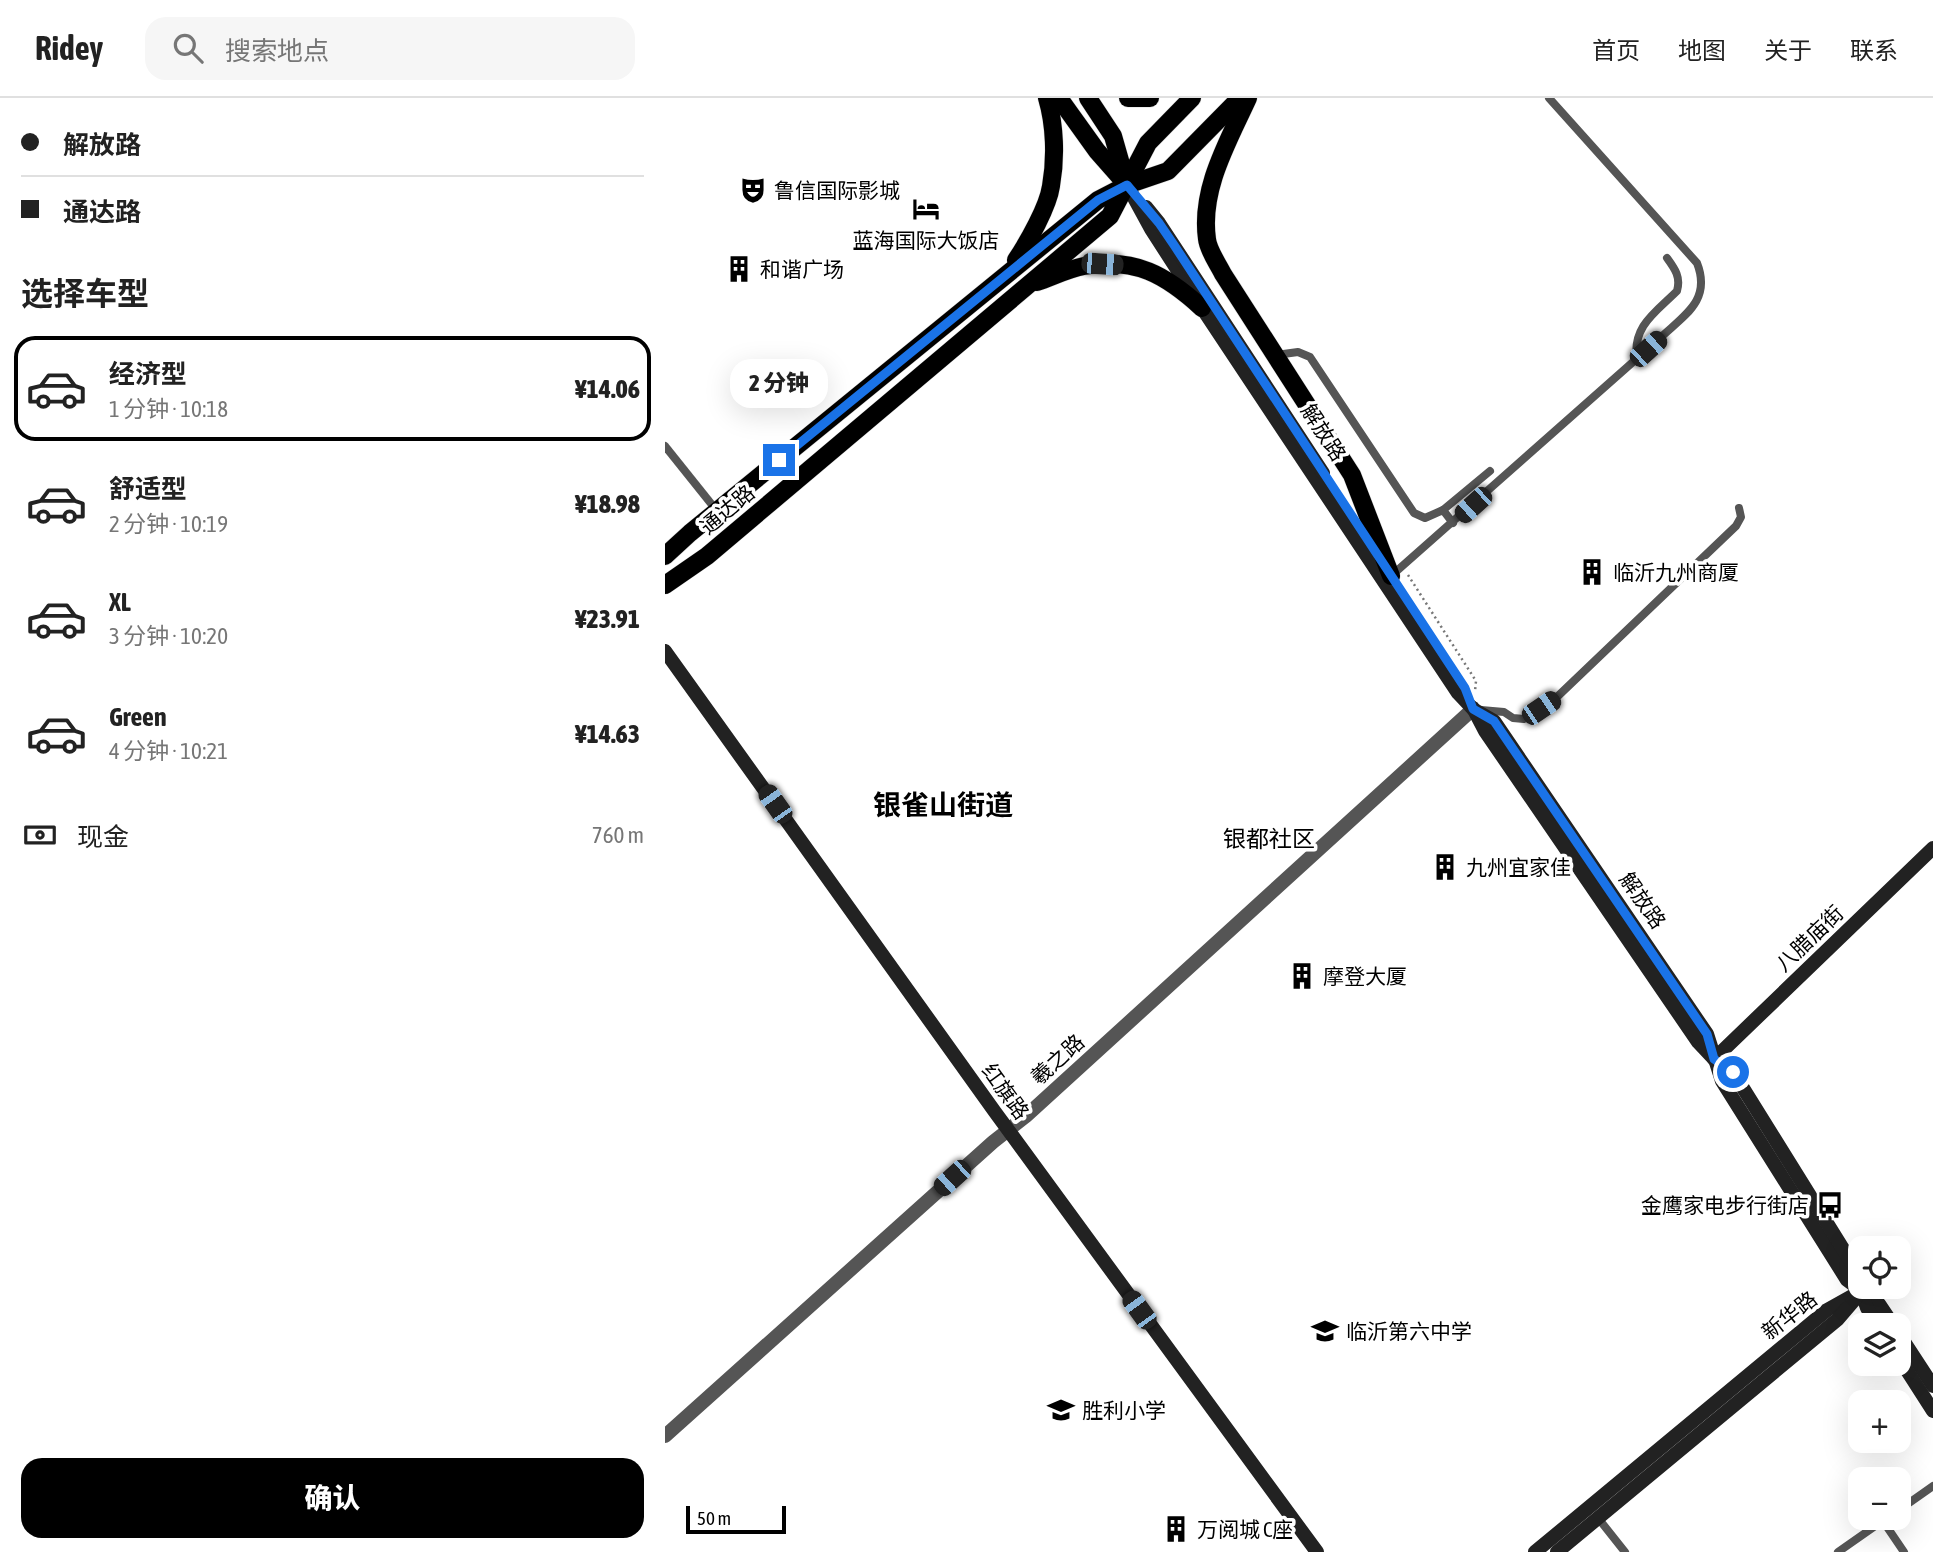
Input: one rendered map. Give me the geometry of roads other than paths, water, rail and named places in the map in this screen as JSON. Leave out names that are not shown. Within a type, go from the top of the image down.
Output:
[{"type":"main road","points":[[1008,273],[1030,238],[1051,187],[1054,133],[1047,98]]},
{"type":"main road","name":"解放路","points":[[1059,98],[1097,151],[1159,223],[1397,571],[1465,688],[1473,709]]},
{"type":"main road","name":"解放路","points":[[1088,98],[1113,136],[1127,185],[1151,229],[1458,693],[1473,709],[1494,721],[1707,1034],[1722,1081],[1848,1280]]},
{"type":"main road","points":[[1128,98],[1150,98]]},
{"type":"main road","name":"通达路","points":[[665,585],[707,556],[1110,216],[1148,143],[1192,98]]},
{"type":"main road","name":"通达路","points":[[665,556],[1098,200],[1127,185],[1168,171],[1240,98]]},
{"type":"main road","points":[[1248,98],[1217,166],[1207,203],[1207,241],[1223,274],[1352,475],[1397,571]]},
{"type":"main road","points":[[1024,286],[1082,266],[1135,266],[1177,285],[1202,308]]},
{"type":"main road","name":"红旗路","points":[[665,651],[1007,1129],[1317,1552]]},
{"type":"main road","name":"八腊庙街","points":[[1714,1059],[1933,848]]},
{"type":"main road","name":"新华路","points":[[1535,1552],[1848,1296]]},
{"type":"main road","name":"新华路","points":[[1557,1552],[1838,1320],[1853,1299]]},
{"type":"main road","name":"解放路","points":[[1874,1299],[1885,1313]]},
{"type":"main road","points":[[1911,1352],[1933,1386]]},
{"type":"main road","points":[[1910,1376],[1933,1412]]},
{"type":"street","name":"羲之路","points":[[665,1436],[1007,1129],[1026,1116],[1473,709]]},
{"type":"lane","points":[[1397,571],[1637,359],[1697,302],[1702,292],[1703,277],[1697,263],[1549,98]]},
{"type":"lane","points":[[1637,359],[1635,346],[1638,333],[1677,291],[1679,284],[1675,270],[1667,258]]},
{"type":"lane","points":[[1275,355],[1298,352],[1310,357],[1404,502],[1414,513],[1425,518],[1443,510],[1490,471]]},
{"type":"lane","points":[[665,446],[717,511]]},
{"type":"lane","points":[[1473,709],[1504,712],[1513,718],[1524,719],[1558,696],[1736,526],[1741,517],[1739,508]]},
{"type":"lane","points":[[1443,510],[1453,523]]},
{"type":"lane","points":[[1911,1502],[1933,1486]]},
{"type":"lane","points":[[1598,1518],[1619,1550]]},
{"type":"lane","points":[[1838,1552],[1870,1530]]},
{"type":"lane","points":[[1892,1530],[1904,1552]]},
{"type":"place","name":"鲁信国际影城","points":[[753,190]]},
{"type":"place","name":"蓝海国际大饭店","points":[[926,209]]},
{"type":"place","name":"和谐广场","points":[[739,269]]},
{"type":"place","name":"临沂九州商厦","points":[[1592,572]]},
{"type":"place","name":"九州宜家佳","points":[[1445,867]]},
{"type":"place","name":"摩登大厦","points":[[1302,976]]},
{"type":"place","name":"金鹰家电步行街店","points":[[1830,1205]]},
{"type":"place","name":"临沂第六中学","points":[[1325,1331]]},
{"type":"place","name":"胜利小学","points":[[1061,1410]]},
{"type":"place","name":"万阅城 C座","points":[[1176,1529]]},
{"type":"district","name":"银雀山街道","points":[[943,805]]},
{"type":"district","name":"银都社区","points":[[1269,839]]}]
